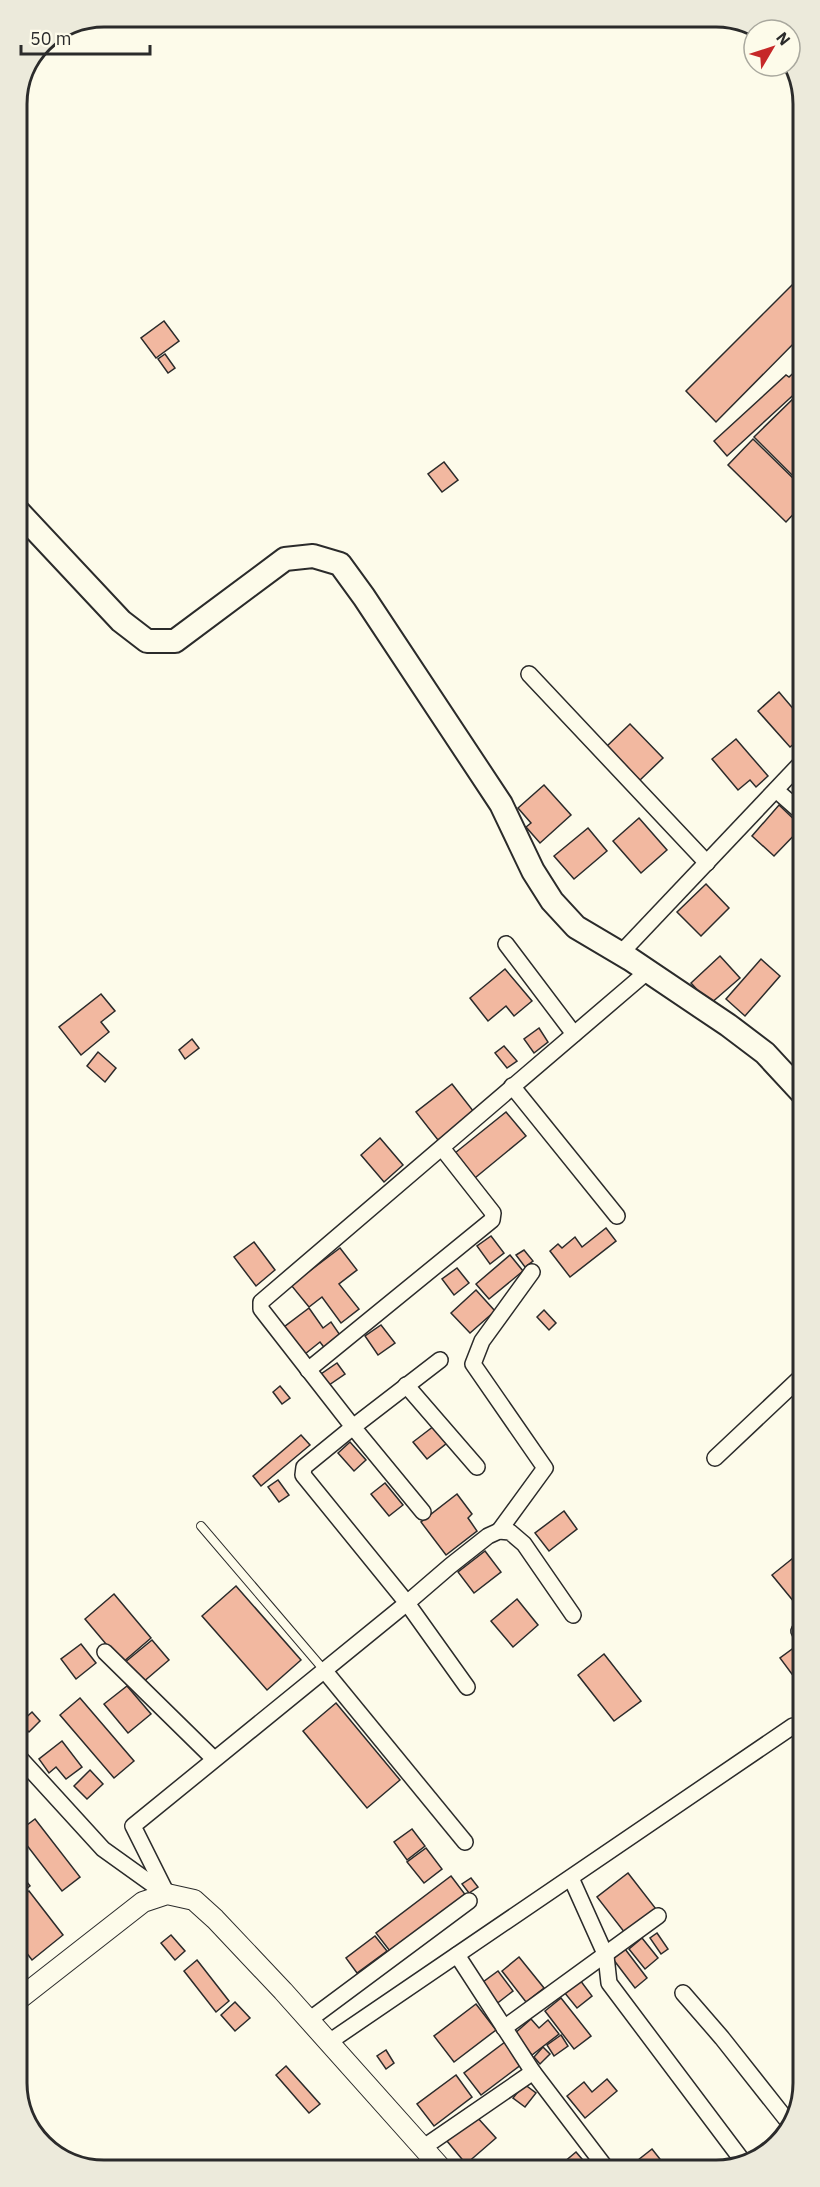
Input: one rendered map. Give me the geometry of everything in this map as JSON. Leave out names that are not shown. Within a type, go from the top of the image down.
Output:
[{"type":"main road","points":[[27,521],[121,621],[147,641],[174,641],[285,559],[313,556],[340,564],[501,804],[533,871],[552,901],[576,927],[621,953],[728,1025],[765,1053],[793,1084]]},
{"type":"street","points":[[529,674],[707,863]]},
{"type":"street","points":[[621,953],[793,772]]},
{"type":"street","points":[[776,790],[793,805]]},
{"type":"street","points":[[506,944],[573,1034]]},
{"type":"street","points":[[423,1512],[261,1310],[261,1302],[648,971]]},
{"type":"street","points":[[512,1086],[617,1216]]},
{"type":"street","points":[[308,1370],[492,1220],[493,1213],[442,1148]]},
{"type":"street","points":[[167,1894],[133,1826],[450,1566],[488,1536],[499,1531],[545,1468],[473,1364],[482,1341],[532,1272]]},
{"type":"street","points":[[440,1360],[353,1427],[302,1471],[407,1603],[467,1687]]},
{"type":"street","points":[[715,1458],[793,1384]]},
{"type":"street","points":[[406,1385],[477,1467]]},
{"type":"street","points":[[499,1531],[510,1532],[524,1544],[573,1615]]},
{"type":"street","points":[[105,1652],[214,1759]]},
{"type":"street","points":[[324,1670],[465,1842]]},
{"type":"street","points":[[329,2042],[793,1726]]},
{"type":"street","points":[[27,1766],[103,1849],[167,1894],[194,1900],[215,1919],[435,2160]]},
{"type":"street","points":[[571,1878],[606,1956],[609,1983],[739,2156]]},
{"type":"street","points":[[27,1993],[143,1902],[167,1894]]},
{"type":"street","points":[[309,2020],[469,1901]]},
{"type":"street","points":[[504,2028],[658,1916]]},
{"type":"street","points":[[457,1955],[532,2072],[600,2160]]},
{"type":"street","points":[[683,1993],[785,2118]]},
{"type":"street","points":[[424,2147],[532,2072]]},
{"type":"lane","points":[[201,1526],[324,1670]]},
{"type":"building","points":[[793,286],[793,344],[716,422],[686,391]]},
{"type":"building","points":[[164,321],[179,341],[156,358],[141,338]]},
{"type":"building","points":[[165,354],[175,368],[168,373],[158,359]]},
{"type":"building","points":[[793,373],[793,395],[727,456],[714,441],[786,375],[789,377]]},
{"type":"building","points":[[793,399],[793,476],[754,437]]},
{"type":"building","points":[[753,439],[793,478],[793,515],[786,522],[728,465]]},
{"type":"building","points":[[444,462],[458,480],[442,492],[428,474]]},
{"type":"building","points":[[779,692],[793,709],[793,745],[790,747],[758,711]]},
{"type":"building","points":[[630,724],[663,758],[639,781],[606,747]]},
{"type":"building","points":[[736,739],[768,776],[756,787],[750,780],[738,790],[712,759]]},
{"type":"building","points":[[544,785],[571,815],[540,843],[526,827],[531,823],[518,808]]},
{"type":"building","points":[[779,805],[793,818],[793,836],[774,856],[752,836]]},
{"type":"building","points":[[639,818],[667,850],[641,873],[613,841]]},
{"type":"building","points":[[588,828],[607,851],[574,879],[554,856]]},
{"type":"building","points":[[706,884],[729,908],[701,936],[677,912]]},
{"type":"building","points":[[720,956],[740,978],[710,1004],[691,983]]},
{"type":"building","points":[[761,959],[780,976],[745,1016],[726,999]]},
{"type":"building","points":[[505,969],[532,1001],[514,1016],[506,1006],[488,1021],[470,998]]},
{"type":"building","points":[[101,994],[115,1011],[101,1022],[109,1032],[81,1055],[59,1027]]},
{"type":"building","points":[[539,1028],[548,1042],[534,1053],[524,1039]]},
{"type":"building","points":[[192,1039],[199,1048],[185,1059],[179,1050]]},
{"type":"building","points":[[504,1046],[517,1061],[507,1068],[495,1053]]},
{"type":"building","points":[[98,1052],[116,1068],[105,1082],[87,1066]]},
{"type":"building","points":[[452,1084],[474,1112],[438,1140],[416,1112]]},
{"type":"building","points":[[506,1112],[526,1136],[470,1182],[450,1157]]},
{"type":"building","points":[[380,1138],[403,1165],[384,1182],[361,1155]]},
{"type":"building","points":[[606,1228],[616,1241],[570,1277],[550,1251],[558,1244],[562,1248],[575,1237],[582,1247]]},
{"type":"building","points":[[491,1236],[504,1253],[490,1264],[477,1246]]},
{"type":"building","points":[[254,1242],[275,1270],[256,1286],[234,1257]]},
{"type":"building","points":[[340,1248],[357,1270],[339,1284],[359,1309],[341,1323],[322,1297],[309,1307],[291,1285]]},
{"type":"building","points":[[524,1250],[533,1261],[525,1267],[516,1255]]},
{"type":"building","points":[[510,1255],[523,1271],[489,1299],[476,1284]]},
{"type":"building","points":[[457,1268],[469,1283],[454,1295],[442,1279]]},
{"type":"building","points":[[476,1290],[495,1311],[470,1333],[451,1313]]},
{"type":"building","points":[[309,1308],[323,1328],[331,1322],[342,1338],[326,1350],[320,1342],[305,1354],[284,1327]]},
{"type":"building","points":[[544,1310],[556,1323],[549,1330],[537,1317]]},
{"type":"building","points":[[381,1325],[395,1343],[378,1355],[365,1336]]},
{"type":"building","points":[[337,1363],[345,1374],[329,1385],[321,1374]]},
{"type":"building","points":[[280,1386],[290,1398],[282,1404],[273,1392]]},
{"type":"building","points":[[434,1426],[447,1443],[427,1459],[413,1442]]},
{"type":"building","points":[[301,1435],[310,1445],[261,1486],[253,1476]]},
{"type":"building","points":[[350,1442],[366,1460],[354,1471],[338,1453]]},
{"type":"building","points":[[278,1480],[289,1495],[279,1502],[268,1487]]},
{"type":"building","points":[[385,1483],[403,1505],[389,1516],[371,1494]]},
{"type":"building","points":[[457,1494],[472,1514],[468,1518],[477,1531],[446,1555],[421,1522]]},
{"type":"building","points":[[564,1511],[577,1529],[549,1551],[535,1533]]},
{"type":"building","points":[[485,1551],[501,1572],[474,1593],[458,1572]]},
{"type":"building","points":[[793,1558],[793,1601],[772,1575]]},
{"type":"building","points":[[236,1586],[301,1660],[267,1690],[202,1616]]},
{"type":"building","points":[[114,1594],[151,1638],[122,1663],[85,1619]]},
{"type":"building","points":[[517,1599],[538,1625],[513,1647],[491,1621]]},
{"type":"building","points":[[152,1640],[169,1660],[142,1683],[124,1663]]},
{"type":"building","points":[[81,1644],[96,1663],[76,1679],[61,1659]]},
{"type":"building","points":[[793,1648],[793,1676],[780,1658]]},
{"type":"building","points":[[604,1654],[641,1701],[614,1721],[578,1675]]},
{"type":"building","points":[[127,1686],[151,1714],[128,1733],[104,1704]]},
{"type":"building","points":[[80,1698],[134,1761],[114,1778],[60,1715]]},
{"type":"building","points":[[336,1703],[400,1780],[367,1808],[303,1731]]},
{"type":"building","points":[[32,1712],[40,1721],[29,1732],[27,1730],[27,1717]]},
{"type":"building","points":[[62,1741],[82,1767],[66,1779],[56,1767],[49,1773],[39,1759]]},
{"type":"building","points":[[90,1770],[103,1784],[87,1799],[74,1786]]},
{"type":"building","points":[[35,1819],[80,1877],[62,1891],[27,1845],[27,1825]]},
{"type":"building","points":[[412,1829],[425,1846],[407,1860],[394,1842]]},
{"type":"building","points":[[426,1848],[442,1869],[424,1883],[407,1862]]},
{"type":"building","points":[[628,1873],[656,1909],[625,1933],[597,1897]]},
{"type":"building","points":[[451,1876],[467,1897],[393,1955],[376,1933]]},
{"type":"building","points":[[471,1878],[478,1887],[469,1893],[462,1884]]},
{"type":"building","points":[[29,1891],[63,1935],[32,1960],[27,1953],[27,1892]]},
{"type":"building","points":[[657,1933],[668,1949],[661,1954],[650,1938]]},
{"type":"building","points":[[171,1935],[185,1951],[175,1960],[161,1943]]},
{"type":"building","points":[[375,1936],[387,1951],[357,1973],[346,1958]]},
{"type":"building","points":[[642,1938],[658,1958],[645,1969],[629,1949]]},
{"type":"building","points":[[625,1949],[647,1978],[635,1988],[613,1959]]},
{"type":"building","points":[[519,1957],[544,1988],[526,2002],[502,1971]]},
{"type":"building","points":[[197,1960],[229,2001],[216,2012],[184,1971]]},
{"type":"building","points":[[498,1971],[513,1991],[495,2005],[479,1985]]},
{"type":"building","points":[[580,1980],[592,1996],[577,2008],[564,1992]]},
{"type":"building","points":[[561,1998],[591,2036],[574,2049],[545,2011]]},
{"type":"building","points":[[235,2002],[250,2018],[235,2031],[221,2015]]},
{"type":"building","points":[[476,2004],[496,2030],[454,2062],[434,2036]]},
{"type":"building","points":[[531,2019],[539,2028],[548,2020],[559,2034],[532,2055],[514,2034]]},
{"type":"building","points":[[561,2035],[568,2046],[554,2056],[547,2045]]},
{"type":"building","points":[[505,2042],[522,2064],[481,2095],[464,2073]]},
{"type":"building","points":[[543,2047],[550,2054],[540,2064],[534,2057]]},
{"type":"building","points":[[386,2050],[394,2063],[386,2069],[377,2056]]},
{"type":"building","points":[[286,2066],[320,2104],[309,2113],[276,2075]]},
{"type":"building","points":[[456,2075],[472,2097],[434,2126],[417,2104]]},
{"type":"building","points":[[607,2079],[617,2091],[585,2118],[567,2096],[584,2082],[592,2092]]},
{"type":"building","points":[[524,2084],[536,2093],[525,2107],[513,2098]]},
{"type":"building","points":[[476,2116],[496,2138],[471,2160],[463,2160],[447,2141]]},
{"type":"building","points":[[652,2149],[661,2160],[638,2160]]},
{"type":"building","points":[[576,2152],[583,2160],[566,2160]]}]
